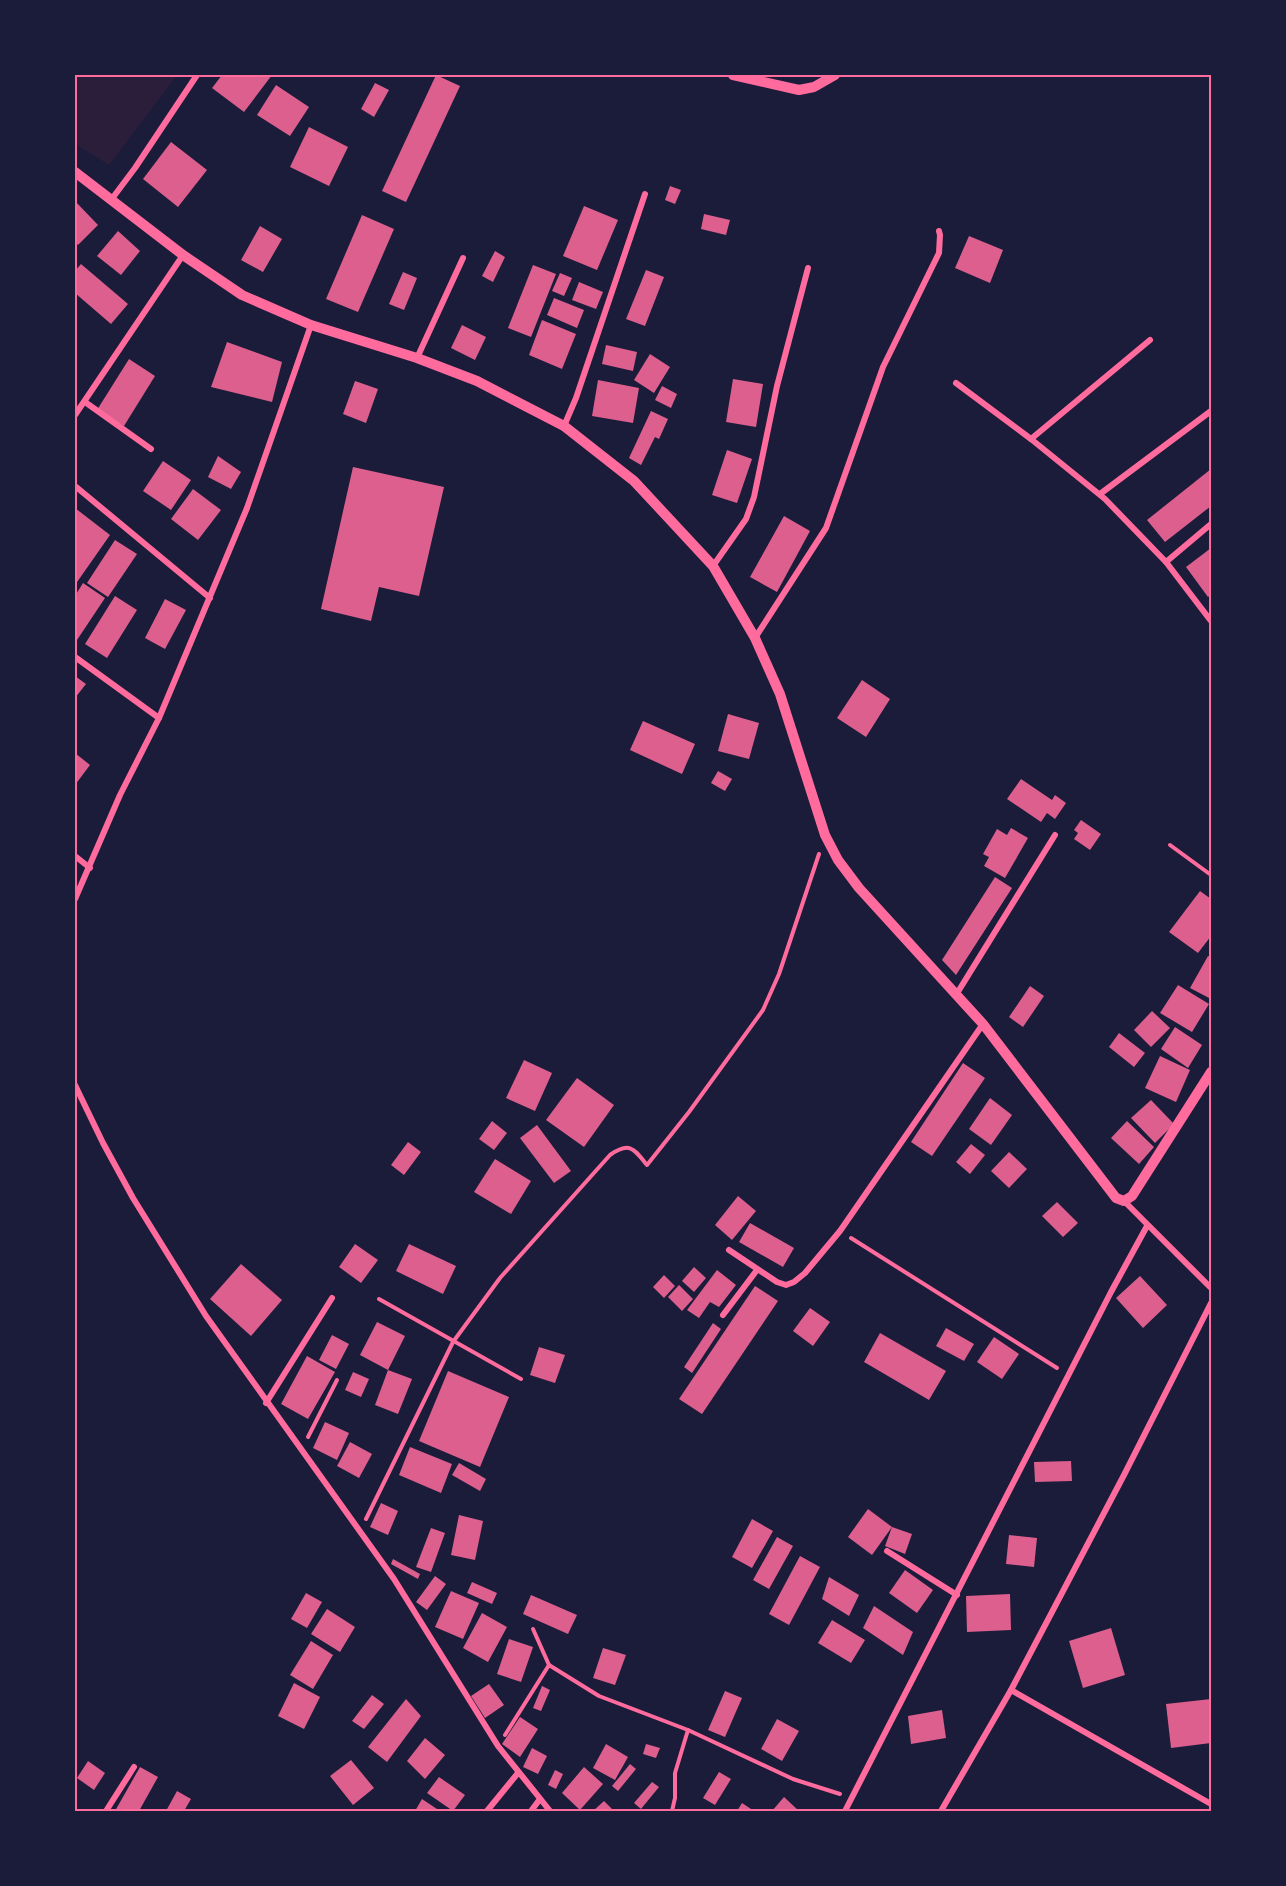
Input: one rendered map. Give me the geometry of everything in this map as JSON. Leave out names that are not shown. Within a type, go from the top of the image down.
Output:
[{"type":"street","points":[[111,200],[197,75]]},
{"type":"street","points":[[734,75],[799,90],[814,87],[834,75]]},
{"type":"street","points":[[75,172],[183,255],[242,295],[311,325],[417,358],[477,381],[564,426],[634,481],[713,566],[755,638],[783,704],[831,849],[859,888],[983,1024],[1116,1198],[1124,1201],[1211,1288]]},
{"type":"street","points":[[564,426],[576,398],[645,195]]},
{"type":"street","points":[[755,638],[826,528],[883,367],[939,254],[939,231]]},
{"type":"street","points":[[75,415],[183,255]]},
{"type":"street","points":[[417,358],[463,258]]},
{"type":"street","points":[[713,566],[746,519],[754,497],[777,386],[808,268]]},
{"type":"street","points":[[75,899],[120,795],[159,718],[210,598],[247,508],[311,325]]},
{"type":"street","points":[[1031,439],[1150,340]]},
{"type":"street","points":[[956,383],[1100,494],[1166,562],[1211,621]]},
{"type":"street","points":[[85,402],[151,449]]},
{"type":"street","points":[[1100,494],[1211,411]]},
{"type":"street","points":[[75,486],[210,598]]},
{"type":"street","points":[[1166,562],[1211,524]]},
{"type":"street","points":[[75,657],[159,718]]},
{"type":"street","points":[[956,995],[1055,835]]},
{"type":"street","points":[[75,856],[90,868]]},
{"type":"street","points":[[729,1250],[757,1270],[786,1285],[805,1273],[840,1231],[983,1024]]},
{"type":"street","points":[[1124,1201],[1132,1196],[1211,1072]]},
{"type":"street","points":[[75,1085],[133,1198],[206,1316],[394,1579],[498,1746],[550,1811]]},
{"type":"street","points":[[845,1811],[1068,1375],[1147,1226]]},
{"type":"street","points":[[723,1315],[757,1270]]},
{"type":"street","points":[[266,1403],[332,1298]]},
{"type":"street","points":[[941,1811],[1011,1690],[1211,1303]]},
{"type":"street","points":[[887,1551],[957,1595]]},
{"type":"street","points":[[1011,1690],[1211,1804]]},
{"type":"street","points":[[106,1811],[134,1767]]},
{"type":"street","points":[[487,1811],[518,1773]]},
{"type":"street","points":[[531,1811],[540,1799]]},
{"type":"path","points":[[361,1531],[453,1342],[500,1278],[610,1155],[617,1150],[628,1148],[637,1153],[647,1166],[763,1010],[770,996],[825,835]]},
{"type":"path","points":[[1170,845],[1211,875]]},
{"type":"path","points":[[840,1231],[1068,1375]]},
{"type":"path","points":[[379,1299],[522,1379]]},
{"type":"path","points":[[301,1451],[337,1380]]},
{"type":"path","points":[[532,1629],[549,1665],[599,1696],[688,1730],[793,1779],[853,1798]]},
{"type":"path","points":[[498,1746],[549,1665]]},
{"type":"path","points":[[672,1811],[675,1798],[675,1773],[688,1730]]},
{"type":"shaded area","points":[[75,75],[177,75],[109,165],[75,144]]},
{"type":"building","points":[[222,75],[272,75],[244,112],[212,88]]},
{"type":"building","points":[[436,75],[460,86],[406,202],[382,191]]},
{"type":"building","points":[[375,83],[389,90],[374,117],[361,109]]},
{"type":"building","points":[[276,85],[309,107],[290,136],[257,115]]},
{"type":"building","points":[[309,127],[348,147],[329,186],[290,167]]},
{"type":"building","points":[[171,142],[207,170],[178,207],[143,179]]},
{"type":"building","points":[[670,186],[681,190],[675,204],[665,200]]},
{"type":"building","points":[[75,201],[98,225],[78,245],[75,242]]},
{"type":"building","points":[[584,206],[618,220],[597,270],[563,256]]},
{"type":"building","points":[[704,214],[730,220],[726,235],[701,229]]},
{"type":"building","points":[[362,215],[394,229],[358,312],[326,299]]},
{"type":"building","points":[[260,226],[282,239],[263,272],[241,260]]},
{"type":"building","points":[[118,231],[140,251],[121,275],[97,256]]},
{"type":"building","points":[[969,236],[1003,250],[990,283],[955,268]]},
{"type":"building","points":[[495,251],[505,257],[493,282],[482,276]]},
{"type":"building","points":[[81,264],[128,304],[111,324],[75,293],[75,271]]},
{"type":"building","points":[[533,265],[556,274],[531,337],[508,328]]},
{"type":"building","points":[[646,270],[664,277],[645,326],[626,319]]},
{"type":"building","points":[[403,272],[417,278],[404,310],[389,304]]},
{"type":"building","points":[[560,273],[572,278],[564,296],[552,291]]},
{"type":"building","points":[[579,282],[603,292],[596,309],[572,300]]},
{"type":"building","points":[[554,298],[584,310],[577,328],[547,315]]},
{"type":"building","points":[[542,320],[576,334],[562,369],[529,355]]},
{"type":"building","points":[[462,325],[486,337],[475,360],[451,348]]},
{"type":"building","points":[[227,342],[282,362],[272,402],[211,387]]},
{"type":"building","points":[[606,345],[637,352],[633,371],[602,364]]},
{"type":"building","points":[[650,354],[670,367],[654,393],[634,380]]},
{"type":"building","points":[[129,359],[155,376],[124,426],[97,410]]},
{"type":"building","points":[[733,379],[763,384],[756,427],[726,422]]},
{"type":"building","points":[[598,380],[639,388],[633,423],[592,416]]},
{"type":"building","points":[[355,381],[378,389],[366,423],[343,414]]},
{"type":"building","points":[[662,386],[677,394],[671,408],[655,400]]},
{"type":"building","points":[[651,411],[668,419],[659,439],[655,437],[641,465],[629,458]]},
{"type":"building","points":[[727,450],[752,459],[737,503],[712,495]]},
{"type":"building","points":[[218,456],[241,472],[231,489],[208,477]]},
{"type":"building","points":[[163,461],[191,480],[171,510],[143,491]]},
{"type":"building","points":[[353,467],[444,487],[419,596],[379,587],[371,621],[321,609]]},
{"type":"building","points":[[1211,469],[1211,506],[1165,542],[1147,520]]},
{"type":"building","points":[[193,489],[221,510],[198,540],[171,519]]},
{"type":"building","points":[[75,508],[110,535],[75,585]]},
{"type":"building","points":[[784,516],[810,531],[777,592],[750,577]]},
{"type":"building","points":[[115,540],[137,554],[108,597],[87,583]]},
{"type":"building","points":[[1211,548],[1211,595],[1208,597],[1186,567]]},
{"type":"building","points":[[83,583],[105,598],[75,643],[75,596]]},
{"type":"building","points":[[115,596],[137,610],[107,658],[85,644]]},
{"type":"building","points":[[165,599],[186,610],[165,649],[145,638]]},
{"type":"building","points":[[75,676],[86,684],[75,698]]},
{"type":"building","points":[[862,680],[890,699],[866,737],[837,718]]},
{"type":"building","points":[[728,714],[759,723],[749,759],[718,751]]},
{"type":"building","points":[[643,721],[695,744],[682,774],[630,750]]},
{"type":"building","points":[[75,753],[90,765],[75,785]]},
{"type":"building","points":[[718,771],[732,779],[725,791],[711,783]]},
{"type":"building","points":[[1021,779],[1052,800],[1055,795],[1066,803],[1055,819],[1047,813],[1041,822],[1007,799]]},
{"type":"building","points":[[1081,820],[1101,834],[1090,850],[1074,839],[1078,833],[1074,830]]},
{"type":"building","points":[[1011,828],[1028,838],[1005,878],[984,866],[989,857],[983,854],[997,829],[1007,835]]},
{"type":"building","points":[[995,877],[1012,888],[956,975],[942,960]]},
{"type":"building","points":[[1200,891],[1211,899],[1211,936],[1198,953],[1169,932]]},
{"type":"building","points":[[1208,956],[1211,957],[1211,999],[1190,988]]},
{"type":"building","points":[[1178,985],[1209,1004],[1192,1032],[1160,1013]]},
{"type":"building","points":[[1030,986],[1044,996],[1023,1027],[1009,1017]]},
{"type":"building","points":[[1152,1011],[1170,1028],[1151,1047],[1134,1030]]},
{"type":"building","points":[[1175,1027],[1202,1045],[1188,1068],[1161,1049]]},
{"type":"building","points":[[1119,1033],[1145,1053],[1134,1067],[1109,1047]]},
{"type":"building","points":[[1160,1056],[1190,1070],[1176,1102],[1145,1088]]},
{"type":"building","points":[[524,1060],[552,1073],[535,1111],[506,1098]]},
{"type":"building","points":[[963,1063],[985,1078],[932,1156],[911,1142]]},
{"type":"building","points":[[577,1078],[614,1105],[584,1147],[546,1120]]},
{"type":"building","points":[[990,1098],[1012,1115],[991,1145],[969,1129]]},
{"type":"building","points":[[1151,1100],[1174,1124],[1155,1143],[1131,1118]]},
{"type":"building","points":[[492,1121],[507,1133],[494,1150],[479,1139]]},
{"type":"building","points":[[1127,1121],[1154,1147],[1139,1164],[1111,1138]]},
{"type":"building","points":[[537,1125],[571,1171],[554,1183],[520,1138]]},
{"type":"building","points":[[408,1142],[421,1152],[404,1175],[391,1165]]},
{"type":"building","points":[[971,1144],[985,1155],[970,1174],[956,1162]]},
{"type":"building","points":[[1009,1152],[1027,1169],[1009,1188],[991,1171]]},
{"type":"building","points":[[495,1159],[531,1181],[511,1214],[474,1192]]},
{"type":"building","points":[[738,1196],[756,1211],[732,1240],[715,1225]]},
{"type":"building","points":[[1057,1202],[1078,1223],[1063,1237],[1042,1216]]},
{"type":"building","points":[[750,1223],[794,1248],[783,1267],[739,1242]]},
{"type":"building","points":[[355,1244],[378,1260],[361,1283],[339,1267]]},
{"type":"building","points":[[409,1244],[456,1266],[443,1294],[396,1271]]},
{"type":"building","points":[[241,1264],[282,1300],[251,1336],[210,1299]]},
{"type":"building","points":[[694,1267],[706,1278],[694,1292],[682,1281]]},
{"type":"building","points":[[717,1270],[736,1285],[719,1307],[710,1302],[699,1318],[687,1310]]},
{"type":"building","points":[[664,1275],[675,1286],[664,1298],[653,1287]]},
{"type":"building","points":[[1140,1276],[1167,1305],[1143,1328],[1116,1298]]},
{"type":"building","points":[[679,1285],[693,1299],[682,1311],[668,1297]]},
{"type":"building","points":[[755,1286],[778,1301],[702,1414],[679,1399]]},
{"type":"building","points":[[810,1308],[830,1322],[813,1346],[793,1331]]},
{"type":"building","points":[[377,1322],[405,1336],[388,1370],[360,1355]]},
{"type":"building","points":[[713,1323],[721,1329],[692,1373],[684,1367]]},
{"type":"building","points":[[946,1328],[974,1344],[964,1361],[936,1346]]},
{"type":"building","points":[[880,1333],[946,1371],[929,1400],[864,1362]]},
{"type":"building","points":[[332,1335],[349,1344],[336,1369],[319,1360]]},
{"type":"building","points":[[994,1337],[1019,1354],[1002,1379],[977,1362]]},
{"type":"building","points":[[539,1347],[565,1355],[555,1383],[530,1375]]},
{"type":"building","points":[[307,1356],[335,1372],[308,1419],[281,1404]]},
{"type":"building","points":[[388,1370],[412,1379],[398,1414],[375,1405]]},
{"type":"building","points":[[448,1371],[509,1397],[480,1467],[419,1441]]},
{"type":"building","points":[[353,1372],[369,1379],[361,1397],[345,1390]]},
{"type":"building","points":[[325,1422],[349,1433],[337,1460],[313,1448]]},
{"type":"building","points":[[350,1442],[372,1454],[359,1478],[337,1466]]},
{"type":"building","points":[[410,1447],[452,1464],[441,1493],[399,1475]]},
{"type":"building","points":[[1071,1461],[1072,1481],[1035,1482],[1034,1462]]},
{"type":"building","points":[[459,1463],[486,1479],[480,1491],[452,1475]]},
{"type":"building","points":[[381,1503],[398,1511],[388,1535],[370,1527]]},
{"type":"building","points":[[868,1509],[892,1527],[872,1555],[848,1537]]},
{"type":"building","points":[[459,1515],[483,1521],[475,1560],[451,1555]]},
{"type":"building","points":[[752,1519],[773,1531],[752,1568],[732,1557]]},
{"type":"building","points":[[892,1527],[912,1534],[905,1554],[885,1546]]},
{"type":"building","points":[[431,1528],[445,1533],[431,1572],[416,1567]]},
{"type":"building","points":[[1009,1535],[1037,1538],[1034,1567],[1006,1564]]},
{"type":"building","points":[[777,1537],[793,1546],[769,1589],[753,1580]]},
{"type":"building","points":[[800,1556],[820,1567],[789,1625],[769,1614]]},
{"type":"building","points":[[393,1559],[420,1574],[418,1579],[391,1564]]},
{"type":"building","points":[[905,1570],[933,1590],[917,1613],[889,1593]]},
{"type":"building","points":[[435,1576],[446,1584],[427,1610],[416,1602]]},
{"type":"building","points":[[829,1577],[859,1595],[849,1616],[822,1599]]},
{"type":"building","points":[[472,1582],[497,1593],[492,1604],[467,1593]]},
{"type":"building","points":[[451,1591],[479,1603],[463,1639],[435,1627]]},
{"type":"building","points":[[306,1593],[322,1602],[307,1628],[291,1619]]},
{"type":"building","points":[[1010,1594],[1011,1630],[967,1632],[966,1596]]},
{"type":"building","points":[[531,1595],[577,1615],[568,1634],[523,1614]]},
{"type":"building","points":[[874,1606],[913,1632],[903,1655],[863,1628]]},
{"type":"building","points":[[327,1609],[355,1627],[340,1652],[311,1634]]},
{"type":"building","points":[[482,1613],[507,1627],[488,1662],[463,1648]]},
{"type":"building","points":[[832,1620],[865,1640],[851,1663],[818,1643]]},
{"type":"building","points":[[1111,1628],[1125,1675],[1083,1688],[1069,1641]]},
{"type":"building","points":[[509,1639],[533,1647],[521,1682],[497,1674]]},
{"type":"building","points":[[311,1641],[333,1655],[313,1689],[290,1675]]},
{"type":"building","points":[[603,1648],[626,1655],[615,1685],[593,1678]]},
{"type":"building","points":[[294,1683],[320,1697],[304,1729],[278,1716]]},
{"type":"building","points":[[489,1684],[504,1705],[485,1718],[471,1696]]},
{"type":"building","points":[[542,1686],[550,1690],[541,1711],[533,1708]]},
{"type":"building","points":[[725,1691],[742,1698],[725,1737],[708,1730]]},
{"type":"building","points":[[372,1695],[384,1704],[364,1729],[352,1721]]},
{"type":"building","points":[[406,1699],[421,1716],[387,1762],[368,1747]]},
{"type":"building","points":[[1211,1699],[1211,1743],[1171,1748],[1166,1704]]},
{"type":"building","points":[[942,1710],[946,1738],[911,1744],[908,1716]]},
{"type":"building","points":[[520,1717],[538,1729],[520,1757],[502,1744]]},
{"type":"building","points":[[777,1719],[799,1731],[782,1761],[761,1749]]},
{"type":"building","points":[[425,1738],[445,1755],[425,1779],[407,1761]]},
{"type":"building","points":[[606,1744],[628,1757],[615,1780],[593,1768]]},
{"type":"building","points":[[646,1744],[660,1748],[656,1758],[643,1754]]},
{"type":"building","points":[[532,1748],[547,1756],[538,1774],[523,1767]]},
{"type":"building","points":[[351,1760],[374,1788],[353,1805],[330,1776]]},
{"type":"building","points":[[88,1761],[105,1773],[94,1790],[77,1778]]},
{"type":"building","points":[[630,1764],[636,1769],[618,1791],[612,1786]]},
{"type":"building","points":[[140,1767],[158,1777],[139,1811],[115,1811]]},
{"type":"building","points":[[584,1767],[603,1784],[580,1810],[562,1793]]},
{"type":"building","points":[[555,1770],[563,1774],[556,1789],[548,1785]]},
{"type":"building","points":[[719,1772],[731,1779],[715,1805],[703,1798]]},
{"type":"building","points":[[439,1777],[465,1795],[453,1811],[427,1793]]},
{"type":"building","points":[[652,1782],[659,1787],[641,1809],[634,1803]]},
{"type":"building","points":[[177,1791],[191,1799],[184,1811],[166,1811]]},
{"type":"building","points":[[784,1797],[799,1811],[772,1811]]},
{"type":"building","points":[[422,1799],[440,1811],[415,1811]]},
{"type":"building","points":[[604,1801],[614,1811],[593,1811]]},
{"type":"building","points":[[742,1803],[754,1811],[737,1811]]}]
